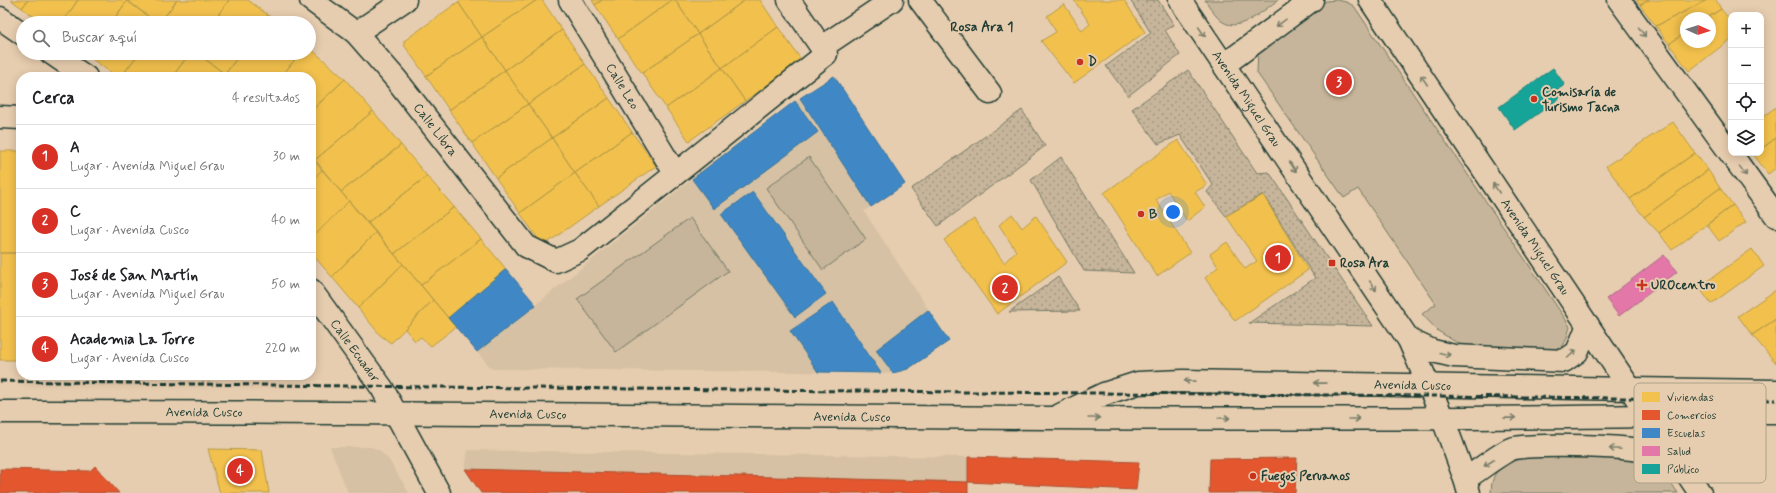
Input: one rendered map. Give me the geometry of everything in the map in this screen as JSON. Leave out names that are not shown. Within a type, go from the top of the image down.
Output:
[{"type":"main road","name":"Calle Libra","points":[[311,0],[356,33],[396,80],[526,246],[556,261],[580,250],[675,173]]},
{"type":"main road","points":[[356,33],[405,0]]},
{"type":"main road","name":"Calle Leo","points":[[570,0],[675,173]]},
{"type":"main road","points":[[789,0],[824,51]]},
{"type":"main road","points":[[675,173],[824,51],[892,0]]},
{"type":"main road","points":[[920,0],[990,93]]},
{"type":"main road","name":"Avenida Miguel Grau","points":[[1180,0],[1409,340],[1430,385],[1467,486]]},
{"type":"main road","points":[[1224,65],[1312,0]]},
{"type":"main road","name":"Avenida Miguel Grau","points":[[1370,0],[1634,395]]},
{"type":"main road","points":[[1620,0],[1776,216]]},
{"type":"main road","points":[[0,18],[16,29]]},
{"type":"main road","points":[[61,60],[79,72]]},
{"type":"main road","points":[[0,118],[16,118]]},
{"type":"main road","name":"Calle Ecuador","points":[[316,297],[382,388],[439,493]]},
{"type":"main road","points":[[1409,340],[1433,351],[1454,356],[1564,361],[1576,352],[1588,325]]},
{"type":"main road","name":"Avenida Cusco","points":[[1055,417],[1104,394],[1138,383],[1183,381],[1634,389]]},
{"type":"main road","name":"Avenida Cusco","points":[[1766,391],[1776,391]]},
{"type":"main road","name":"Avenida Cusco","points":[[0,412],[1443,419],[1634,416]]},
{"type":"main road","points":[[1467,486],[1510,450],[1528,446],[1634,451]]},
{"type":"main road","name":"Avenida Miguel Grau","points":[[1693,483],[1700,493]]},
{"type":"shaded area","points":[[1130,0],[1158,0],[1174,25],[1165,30],[1180,55],[1128,96],[1106,66],[1151,33]]},
{"type":"shaded area","points":[[1205,0],[1278,0],[1252,18],[1244,22],[1230,25],[1223,22],[1213,12]]},
{"type":"shaded area","points":[[1337,0],[1354,6],[1566,320],[1570,327],[1568,335],[1563,345],[1555,353],[1467,349],[1438,331],[1422,314],[1436,304],[1358,189],[1344,198],[1257,73],[1258,50],[1326,1]]},
{"type":"shaded area","points":[[1188,70],[1257,173],[1269,172],[1373,326],[1249,323],[1315,278],[1263,194],[1226,216],[1207,192],[1213,185],[1180,135],[1158,144],[1132,109]]},
{"type":"shaded area","points":[[834,76],[905,184],[864,211],[949,341],[908,369],[893,373],[492,369],[477,352],[692,179],[795,101]]},
{"type":"shaded area","points":[[1022,110],[1045,146],[938,226],[911,189]]},
{"type":"shaded area","points":[[809,157],[866,239],[823,270],[766,188]]},
{"type":"shaded area","points":[[1061,157],[1134,273],[1084,271],[1031,180]]},
{"type":"shaded area","points":[[690,218],[728,271],[616,352],[577,299]]},
{"type":"shaded area","points":[[1058,277],[1080,311],[1009,312]]},
{"type":"shaded area","points":[[330,447],[371,447],[379,450],[389,460],[409,493],[348,493]]},
{"type":"shaded area","points":[[468,450],[968,457],[968,493],[481,493],[465,469]]},
{"type":"shaded area","points":[[1519,457],[1632,458],[1634,458],[1634,483],[1671,483],[1678,493],[1491,493],[1495,474],[1507,464]]},
{"type":"building: Viviendas","points":[[11,0],[28,0],[22,8]]},
{"type":"building: Viviendas","points":[[28,0],[78,0],[67,16],[33,16],[22,8]]},
{"type":"building: Viviendas","points":[[78,0],[127,1],[116,16],[67,16]]},
{"type":"building: Viviendas","points":[[127,0],[177,0],[165,16],[148,16]]},
{"type":"building: Viviendas","points":[[177,0],[229,0],[217,16],[165,16]]},
{"type":"building: Viviendas","points":[[229,0],[248,0],[268,15],[267,16],[217,16]]},
{"type":"building: Viviendas","points":[[461,0],[537,0],[482,37],[458,2]]},
{"type":"building: Viviendas","points":[[537,0],[542,0],[562,30],[505,70],[482,37]]},
{"type":"building: Viviendas","points":[[592,0],[602,0],[595,5]]},
{"type":"building: Viviendas","points":[[602,0],[672,0],[618,39],[595,5]]},
{"type":"building: Viviendas","points":[[672,0],[675,0],[698,34],[642,73],[618,39]]},
{"type":"building: Viviendas","points":[[675,0],[745,0],[698,34]]},
{"type":"building: Viviendas","points":[[745,0],[760,0],[778,27],[722,68],[698,34]]},
{"type":"building: Viviendas","name":"D","points":[[1074,0],[1124,0],[1145,32],[1074,83],[1041,41],[1056,32],[1047,16],[1064,4],[1082,31],[1090,24]]},
{"type":"building: Viviendas","points":[[1636,0],[1649,0],[1640,5]]},
{"type":"building: Viviendas","points":[[1649,0],[1707,0],[1683,12],[1680,12],[1680,14],[1656,26],[1640,5]]},
{"type":"building: Viviendas","points":[[1707,0],[1716,0],[1721,9],[1716,12],[1683,12]]},
{"type":"building: Viviendas","points":[[127,1],[147,16],[116,16]]},
{"type":"building: Viviendas","points":[[458,2],[482,37],[426,76],[404,45],[404,41]]},
{"type":"building: Viviendas","points":[[1721,9],[1728,17],[1728,41],[1689,71],[1669,44],[1680,36],[1680,48],[1716,48],[1716,12]]},
{"type":"building: Viviendas","points":[[1680,14],[1680,36],[1669,44],[1656,26]]},
{"type":"building: Viviendas","points":[[778,27],[802,61],[745,101],[722,68]]},
{"type":"building: Viviendas","points":[[562,30],[585,64],[528,104],[505,70]]},
{"type":"building: Viviendas","points":[[698,34],[722,68],[666,108],[642,73]]},
{"type":"building: Viviendas","points":[[482,37],[505,70],[449,110],[426,76]]},
{"type":"building: Viviendas","points":[[316,53],[345,79],[316,106],[316,72],[285,72],[294,60],[316,60]]},
{"type":"building: Viviendas","points":[[94,60],[134,60],[125,72],[110,72]]},
{"type":"building: Viviendas","points":[[134,60],[185,60],[176,72],[125,72]]},
{"type":"building: Viviendas","points":[[185,60],[206,60],[222,72],[176,72]]},
{"type":"building: Viviendas","points":[[206,60],[236,60],[227,72],[222,72]]},
{"type":"building: Viviendas","points":[[236,60],[294,60],[285,72],[227,72]]},
{"type":"building: Viviendas","points":[[585,64],[609,98],[552,138],[528,104]]},
{"type":"building: Viviendas","points":[[722,68],[745,101],[689,141],[666,108]]},
{"type":"building: Viviendas","points":[[505,70],[528,104],[472,143],[449,110]]},
{"type":"building: Viviendas","points":[[345,79],[373,111],[316,159],[316,106]]},
{"type":"building: Viviendas","points":[[609,98],[632,132],[575,173],[552,138]]},
{"type":"building: Viviendas","points":[[528,104],[552,138],[496,178],[472,143]]},
{"type":"building: Viviendas","points":[[1776,107],[1776,138],[1764,147],[1764,120],[1764,116]]},
{"type":"building: Viviendas","points":[[373,111],[401,145],[341,192],[316,161],[316,159]]},
{"type":"building: Viviendas","points":[[1673,122],[1695,153],[1630,199],[1606,166]]},
{"type":"building: Viviendas","points":[[632,132],[656,166],[599,206],[575,173]]},
{"type":"building: Viviendas","points":[[552,138],[575,173],[520,213],[496,178]]},
{"type":"building: Viviendas","points":[[1776,138],[1776,168],[1768,174],[1755,156],[1764,156],[1764,147]]},
{"type":"building: Viviendas","name":"B","points":[[1178,140],[1207,185],[1195,192],[1205,207],[1187,221],[1168,191],[1156,200],[1190,253],[1157,276],[1104,193]]},
{"type":"building: Viviendas","points":[[401,145],[427,176],[367,223],[341,192]]},
{"type":"building: Viviendas","points":[[0,151],[16,151],[16,253],[0,253]]},
{"type":"building: Viviendas","points":[[1695,153],[1708,170],[1644,217],[1630,199]]},
{"type":"building: Viviendas","points":[[316,162],[322,170],[316,176]]},
{"type":"building: Viviendas","points":[[322,170],[349,201],[316,234],[316,176]]},
{"type":"building: Viviendas","points":[[1708,170],[1720,188],[1659,233],[1644,217]]},
{"type":"building: Viviendas","points":[[575,173],[599,206],[543,246],[520,213]]},
{"type":"building: Viviendas","points":[[427,176],[454,207],[394,254],[367,223]]},
{"type":"building: Viviendas","points":[[1720,188],[1733,205],[1672,250],[1659,233]]},
{"type":"building: Viviendas","points":[[1263,195],[1308,270],[1235,321],[1205,278],[1218,267],[1210,254],[1227,242],[1245,269],[1257,261],[1226,216]]},
{"type":"building: Viviendas","points":[[349,201],[376,232],[332,277],[316,259],[316,234]]},
{"type":"building: Viviendas","points":[[1733,205],[1746,222],[1719,241],[1707,225]]},
{"type":"building: Viviendas","points":[[454,207],[481,239],[421,285],[394,254]]},
{"type":"building: Viviendas","points":[[1012,214],[1022,228],[1036,216],[1067,262],[997,314],[944,240],[974,219],[1004,263],[1016,251],[999,225]]},
{"type":"building: Viviendas","points":[[376,232],[403,264],[358,308],[332,277]]},
{"type":"building: Viviendas","points":[[481,239],[506,269],[448,318],[421,285]]},
{"type":"building: Viviendas","points":[[1752,249],[1764,266],[1711,304],[1699,287]]},
{"type":"building: Viviendas","points":[[0,253],[16,253],[16,360],[0,360]]},
{"type":"building: Viviendas","points":[[403,264],[433,300],[391,343],[380,335],[358,308]]},
{"type":"building: Viviendas","points":[[1776,290],[1776,319],[1752,335],[1738,316]]},
{"type":"building: Viviendas","points":[[433,300],[456,327],[431,346],[421,337],[415,341],[405,329]]},
{"type":"building: Viviendas","points":[[1776,319],[1776,363],[1752,335]]},
{"type":"building: Viviendas","points":[[208,449],[262,450],[269,493],[220,493]]},
{"type":"building: Comercios","points":[[968,457],[1139,462],[1136,490],[968,482]]},
{"type":"building: Comercios","name":"Fuegos Peruanos","points":[[1297,458],[1295,493],[1209,493],[1210,459]]},
{"type":"building: Comercios","points":[[95,466],[119,493],[0,493],[0,469],[90,471]]},
{"type":"building: Comercios","points":[[465,469],[968,482],[968,493],[481,493]]},
{"type":"building: Escuelas","points":[[834,76],[905,184],[871,207],[800,98]]},
{"type":"building: Escuelas","points":[[795,101],[818,132],[714,209],[692,179]]},
{"type":"building: Escuelas","points":[[753,192],[826,294],[795,317],[721,214]]},
{"type":"building: Escuelas","points":[[506,269],[536,305],[477,352],[448,318]]},
{"type":"building: Escuelas","points":[[833,302],[881,373],[818,372],[790,331]]},
{"type":"building: Escuelas","points":[[928,310],[949,341],[908,369],[893,373],[876,350]]},
{"type":"building: Salud","name":"UROcentro","points":[[1664,255],[1677,272],[1619,316],[1606,299]]},
{"type":"building: Público","points":[[1553,68],[1565,85],[1555,91],[1560,98],[1515,130],[1499,107]]},
{"type":"railway","points":[[0,381],[444,387],[1634,398]]},
{"type":"railway","points":[[1766,400],[1776,400]]},
{"type":"place","name":"D","points":[[1080,62]]},
{"type":"place","name":"José de San Martín","points":[[1339,82]]},
{"type":"place","name":"Comisaría de Turismo Tacna","points":[[1534,99]]},
{"type":"place","name":"B","points":[[1141,214]]},
{"type":"place","name":"A","points":[[1278,258]]},
{"type":"place","name":"Rosa Ara","points":[[1332,263]]},
{"type":"place","name":"UROcentro","points":[[1642,285]]},
{"type":"place","name":"C","points":[[1005,288]]},
{"type":"place","name":"Academia La Torre","points":[[240,471]]},
{"type":"place","name":"Fuegos Peruanos","points":[[1253,476]]},
{"type":"district","name":"Rosa Ara 1","points":[[982,27]]}]
